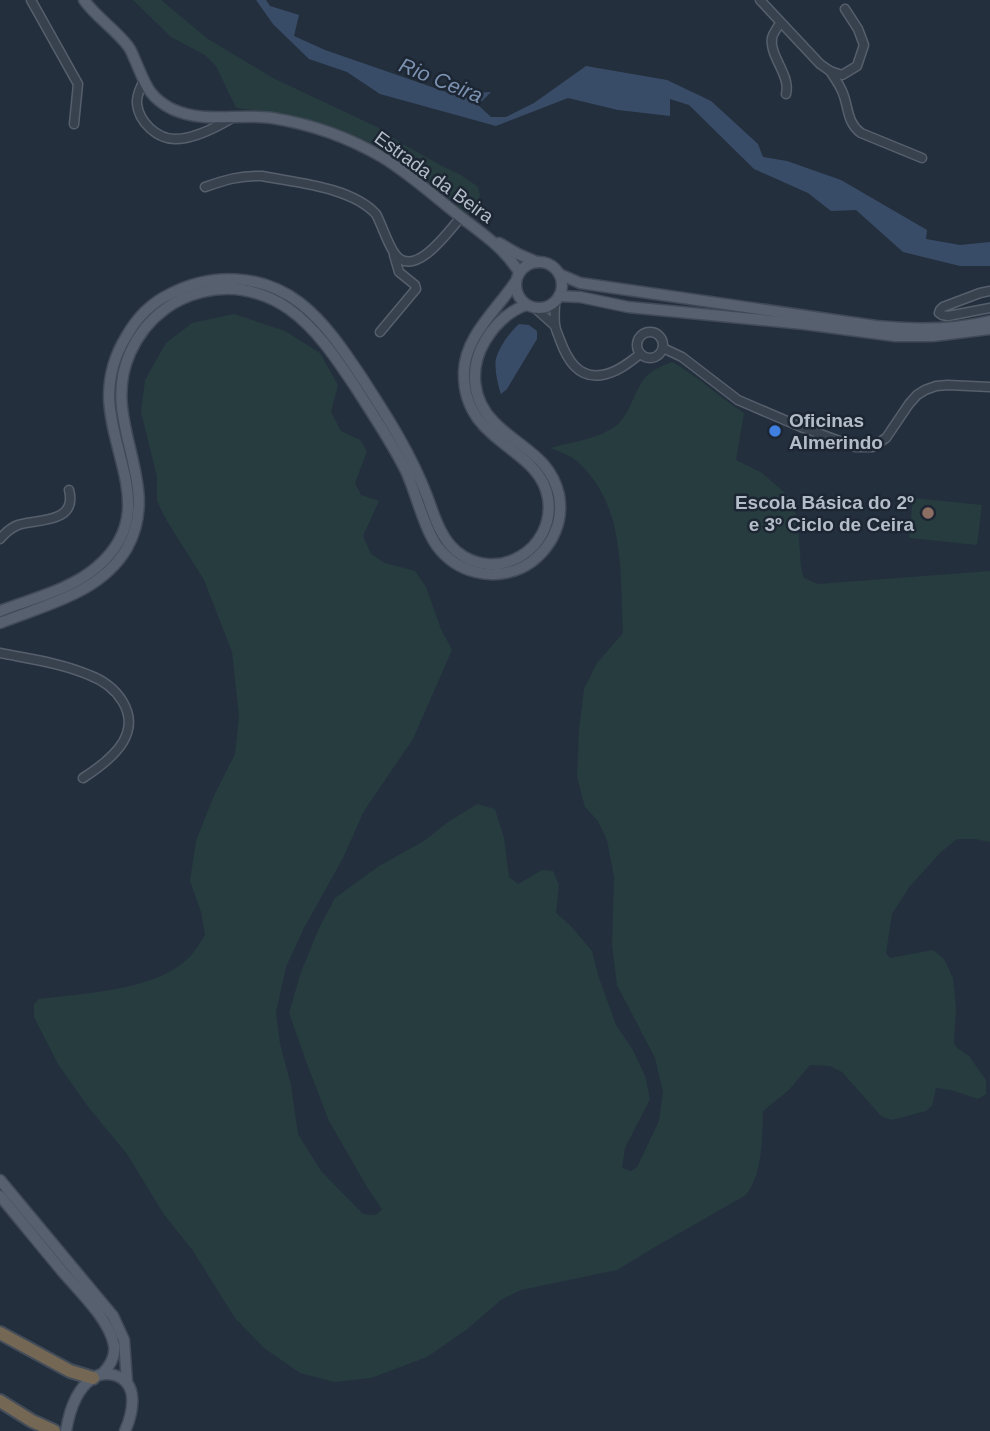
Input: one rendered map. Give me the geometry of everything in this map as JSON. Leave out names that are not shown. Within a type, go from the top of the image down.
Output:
[{"type":"highway","points":[[0,1333],[70,1371],[98,1376]]},
{"type":"highway","points":[[0,1401],[54,1431]]},
{"type":"main road","name":"Estrada da Beira","points":[[84,0],[130,47],[148,91],[170,108],[197,117],[267,117],[290,121],[332,133],[359,145],[420,184],[489,239],[509,258],[518,277]]},
{"type":"main road","name":"Estrada da Beira","points":[[489,239],[537,262]]},
{"type":"main road","points":[[0,611],[77,581],[110,554],[125,526],[129,506],[127,480],[110,404],[111,375],[118,352],[139,318],[159,300],[200,282],[226,278],[254,281],[280,291],[301,304],[345,353],[390,421],[416,469],[438,524],[454,548],[468,558],[487,564],[506,562],[524,555],[538,541],[546,525],[549,509],[545,487],[539,476],[478,419],[467,395],[464,370],[467,354],[476,335],[527,265],[537,262],[550,265],[559,274],[573,281],[589,284],[876,326],[908,328],[972,325],[990,321]]},
{"type":"main road","points":[[557,299],[562,289],[559,274]]},
{"type":"main road","points":[[518,277],[517,295],[531,307]]},
{"type":"main road","points":[[0,623],[71,596],[92,585],[115,566],[127,549],[138,519],[139,499],[138,481],[121,407],[121,382],[126,362],[140,335],[162,312],[192,295],[234,289],[264,295],[290,309],[307,324],[343,369],[373,414],[405,470],[433,539],[449,559],[463,568],[487,574],[505,573],[532,562],[547,546],[556,529],[560,511],[560,502],[551,474],[540,460],[486,413],[476,390],[474,376],[478,354],[493,328],[506,315],[531,307],[542,308],[557,299],[574,296],[628,307],[804,324],[895,336],[933,336],[990,329]]},
{"type":"main road","points":[[0,1180],[113,1316],[124,1340],[127,1383],[132,1394],[132,1409],[125,1431]]},
{"type":"main road","points":[[0,1196],[91,1306],[106,1326],[113,1342],[114,1352],[110,1365],[82,1389],[67,1426]]},
{"type":"main road","points":[[98,1376],[118,1376],[127,1383]]},
{"type":"street","points":[[31,0],[76,79],[79,90],[74,124]]},
{"type":"street","points":[[760,0],[820,64],[842,75],[857,66],[864,45],[859,29],[845,9]]},
{"type":"street","points":[[780,23],[772,39],[788,87],[786,94]]},
{"type":"street","points":[[830,71],[843,91],[845,106],[854,128],[922,158]]},
{"type":"street","points":[[143,82],[137,104],[141,117],[151,130],[163,137],[175,139],[198,134],[233,118]]},
{"type":"street","points":[[205,187],[229,178],[262,176],[345,194],[366,205],[376,214],[399,272],[415,285],[416,289],[380,331]]},
{"type":"street","points":[[393,252],[403,261],[416,261],[461,218]]},
{"type":"street","points":[[990,291],[943,307],[939,313],[948,316],[990,308]]},
{"type":"street","points":[[557,299],[555,326],[568,360],[577,369],[588,375],[600,376],[626,365],[640,354]]},
{"type":"street","points":[[531,307],[555,326]]},
{"type":"street","points":[[646,332],[654,332],[660,336],[664,344],[661,353],[654,358],[645,358],[640,354],[637,348],[638,340],[646,332]]},
{"type":"street","points":[[663,348],[682,357],[738,400],[856,447],[872,447],[886,438],[916,395],[925,390],[947,385],[990,387]]},
{"type":"street","points":[[0,538],[15,526],[57,517],[70,500],[69,489]]},
{"type":"street","points":[[0,653],[62,666],[91,676],[107,684],[122,701],[129,716],[122,743],[83,779]]},
{"type":"green space","points":[[133,0],[161,0],[208,39],[273,78],[377,127],[461,175],[478,187],[478,202],[469,215],[405,164],[348,132],[300,118],[236,108],[216,66],[205,55],[171,37]]},
{"type":"green space","points":[[234,314],[285,331],[320,353],[338,385],[331,412],[341,431],[360,440],[367,451],[355,483],[361,495],[379,501],[363,536],[371,554],[385,563],[415,571],[426,587],[441,629],[452,650],[413,739],[364,811],[343,858],[304,928],[286,967],[276,1012],[280,1044],[291,1085],[298,1134],[321,1171],[363,1214],[376,1215],[382,1209],[329,1121],[289,1013],[301,972],[319,928],[335,898],[379,866],[424,841],[477,804],[495,809],[504,838],[509,877],[518,884],[542,870],[553,871],[559,885],[556,913],[592,951],[616,1025],[633,1050],[645,1076],[650,1099],[625,1148],[622,1168],[631,1171],[637,1167],[659,1121],[663,1092],[655,1058],[617,985],[612,945],[614,877],[607,840],[598,821],[585,807],[577,777],[584,689],[597,663],[623,633],[618,543],[605,500],[594,481],[576,461],[550,448],[594,437],[610,430],[622,420],[644,380],[653,371],[672,362],[744,413],[736,460],[762,473],[793,500],[804,578],[818,584],[990,571],[990,842],[957,839],[941,852],[910,886],[892,914],[886,953],[890,958],[933,950],[944,959],[953,978],[956,1007],[954,1043],[969,1056],[986,1080],[986,1094],[978,1099],[936,1088],[932,1106],[926,1111],[892,1120],[881,1116],[842,1072],[830,1066],[810,1065],[789,1090],[763,1111],[759,1166],[746,1195],[617,1270],[521,1290],[502,1299],[466,1330],[427,1357],[371,1378],[334,1382],[300,1373],[264,1348],[235,1318],[193,1251],[163,1213],[127,1154],[89,1108],[58,1064],[34,1017],[34,1004],[39,999],[121,988],[162,975],[179,966],[193,953],[205,935],[201,912],[190,881],[196,841],[235,754],[239,716],[232,652],[204,580],[157,501],[157,477],[141,412],[145,380],[166,343],[192,323]]},
{"type":"green space","points":[[913,498],[982,505],[977,545],[909,538]]},
{"type":"water","name":"Rio Ceira","points":[[256,0],[266,0],[270,6],[299,15],[294,36],[325,50],[452,94],[491,92],[478,105],[491,117],[506,117],[534,103],[586,66],[667,80],[711,101],[758,144],[763,157],[787,161],[841,180],[927,230],[926,239],[960,245],[990,242],[990,266],[960,266],[903,252],[856,210],[831,211],[808,193],[754,169],[689,105],[670,99],[670,116],[618,110],[568,98],[496,126],[380,94],[347,72],[309,59],[273,24]]},
{"type":"water","points":[[519,324],[529,325],[537,331],[537,339],[507,389],[501,394],[496,359],[505,340]]},
{"type":"place","name":"Oficinas Almerindo","points":[[775,431]]},
{"type":"place","name":"Escola Básica do 2º e 3º Ciclo de Ceira","points":[[928,513]]}]
